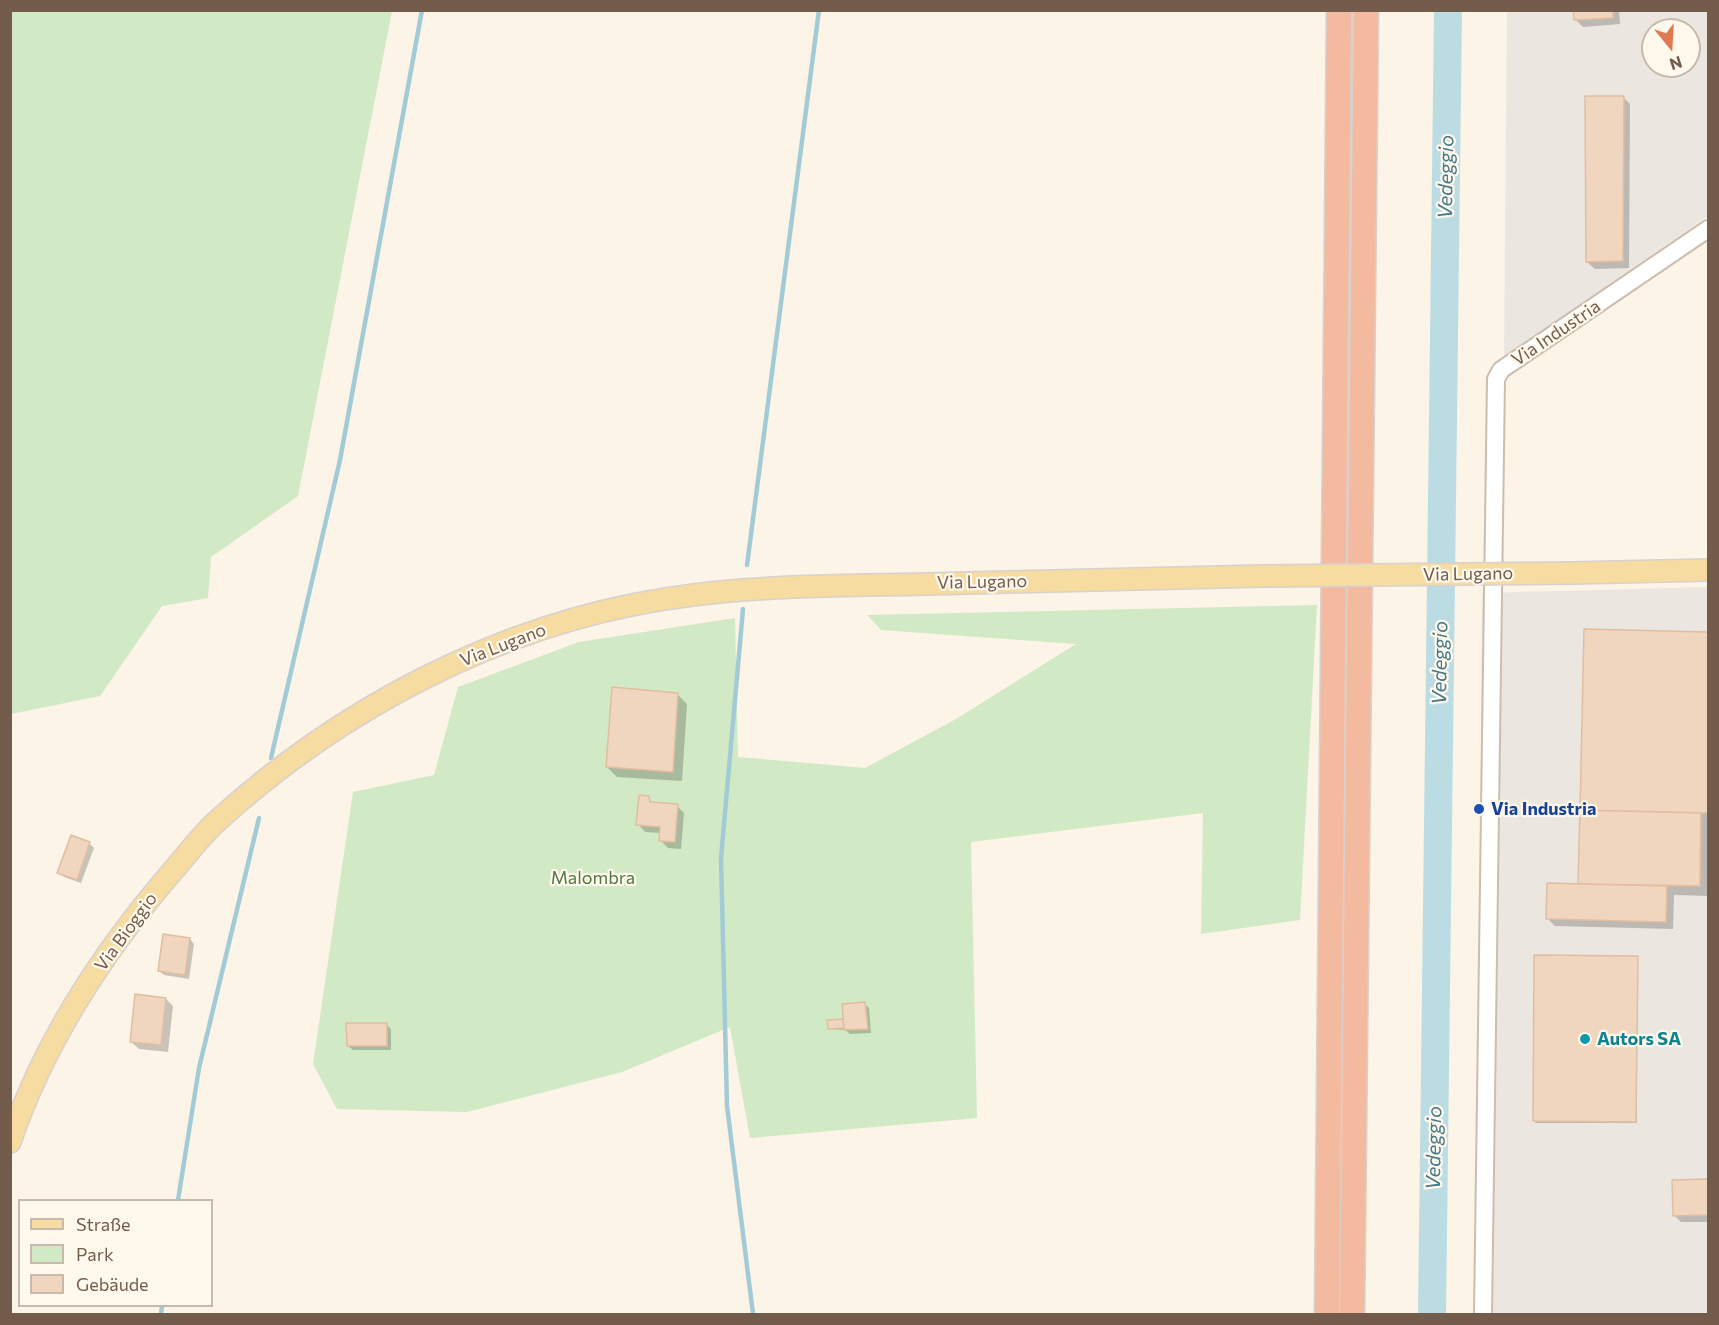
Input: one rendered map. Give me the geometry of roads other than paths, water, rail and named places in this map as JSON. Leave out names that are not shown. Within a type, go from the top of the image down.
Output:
[{"type":"highway","points":[[1327,1314],[1339,10]]},
{"type":"highway","points":[[1352,1314],[1366,10]]},
{"type":"main road","name":"Via Lugano","points":[[293,760],[401,688],[496,644],[598,612],[666,598],[778,587],[1263,576],[1708,570]]},
{"type":"main road","name":"Via Bioggio","points":[[10,1142],[54,1041],[118,938],[212,825],[293,760]]},
{"type":"street","name":"Via Industria","points":[[1483,1314],[1496,378],[1501,370],[1708,229]]},
{"type":"waterway","points":[[271,758],[340,460],[422,10]]},
{"type":"waterway","points":[[747,565],[819,10]]},
{"type":"waterway","name":"Vedeggio","points":[[1432,1314],[1448,10]]},
{"type":"waterway","points":[[743,609],[721,858],[727,1106],[753,1314]]},
{"type":"waterway","points":[[178,1199],[199,1068],[259,818]]},
{"type":"waterway","points":[[161,1314],[162,1307]]},
{"type":"place","name":"Via Industria","points":[[1479,809]]},
{"type":"place","name":"Autors SA","points":[[1585,1039]]},
{"type":"park label","name":"Malombra","points":[[593,878]]}]
